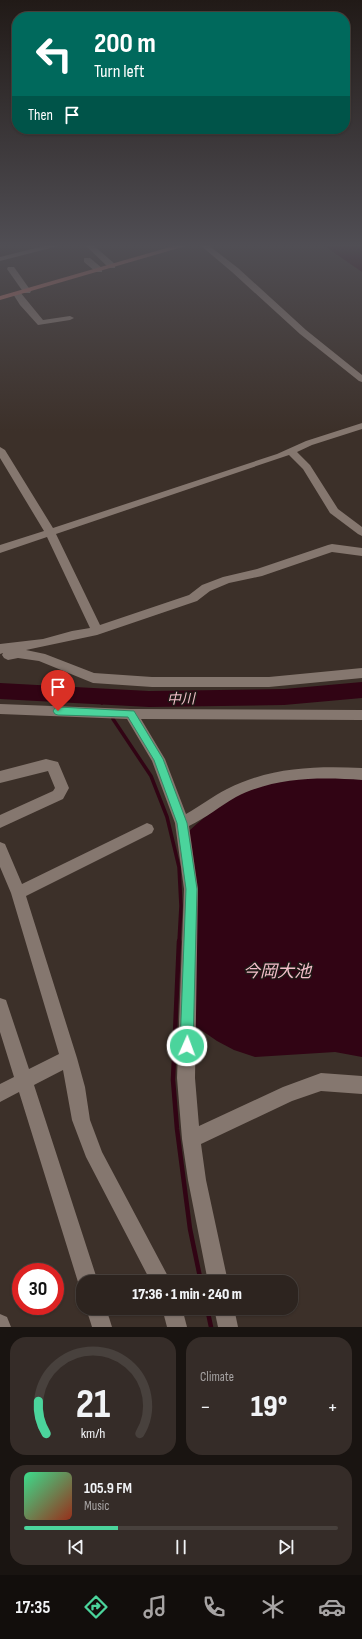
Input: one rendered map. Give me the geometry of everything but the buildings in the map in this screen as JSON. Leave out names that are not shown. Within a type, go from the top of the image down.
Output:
[{"type":"street","points":[[27,307],[41,323],[70,318]]},
{"type":"street","points":[[275,307],[303,332],[362,379]]},
{"type":"street","points":[[0,549],[362,426]]},
{"type":"street","points":[[0,450],[50,532],[97,631]]},
{"type":"street","points":[[290,451],[307,467],[334,511],[362,532]]},
{"type":"street","points":[[0,649],[43,643],[72,635],[97,631],[193,598],[206,588],[227,580],[258,573],[332,548],[362,552]]},
{"type":"street","points":[[0,656],[18,653],[41,657],[92,678],[152,682],[270,682],[362,673]]},
{"type":"street","points":[[0,709],[131,714],[362,715]]},
{"type":"street","points":[[131,714],[158,759],[182,823],[191,889],[186,1078],[190,1139],[217,1275]]},
{"type":"street","points":[[0,777],[46,765],[54,766],[62,788],[58,795],[0,822]]},
{"type":"street","points":[[182,823],[197,816],[232,793],[257,783],[306,774],[336,772],[362,774]]},
{"type":"street","points":[[18,893],[147,829]]},
{"type":"street","points":[[0,849],[18,893],[69,1058],[76,1087],[81,1120],[95,1158],[157,1275]]},
{"type":"street","points":[[0,1006],[86,1275]]},
{"type":"street","points":[[0,1093],[69,1058]]},
{"type":"street","points":[[190,1139],[289,1093],[321,1082],[362,1086]]},
{"type":"street","points":[[98,1315],[102,1327]]},
{"type":"street","points":[[174,1315],[177,1327]]},
{"type":"street","points":[[225,1315],[228,1327]]},
{"type":"water","name":"今岡大池","points":[[325,776],[362,779],[362,1057],[335,1052],[255,1057],[234,1050],[217,1041],[191,1023],[189,831],[218,808],[250,789],[277,782]]},
{"type":"waterway","name":"中川","points":[[0,691],[149,699],[284,697],[362,690]]},
{"type":"waterway","name":"中川","points":[[98,697],[102,703]]},
{"type":"waterway","points":[[113,719],[151,776],[167,817],[179,867],[181,906],[179,942]]},
{"type":"waterway","points":[[179,941],[173,1080],[177,1129],[190,1229],[200,1275]]},
{"type":"waterway","points":[[208,1315],[211,1327]]},
{"type":"route","points":[[58,711],[131,714],[158,759],[182,823],[190,870],[191,889],[187,1046]]}]
